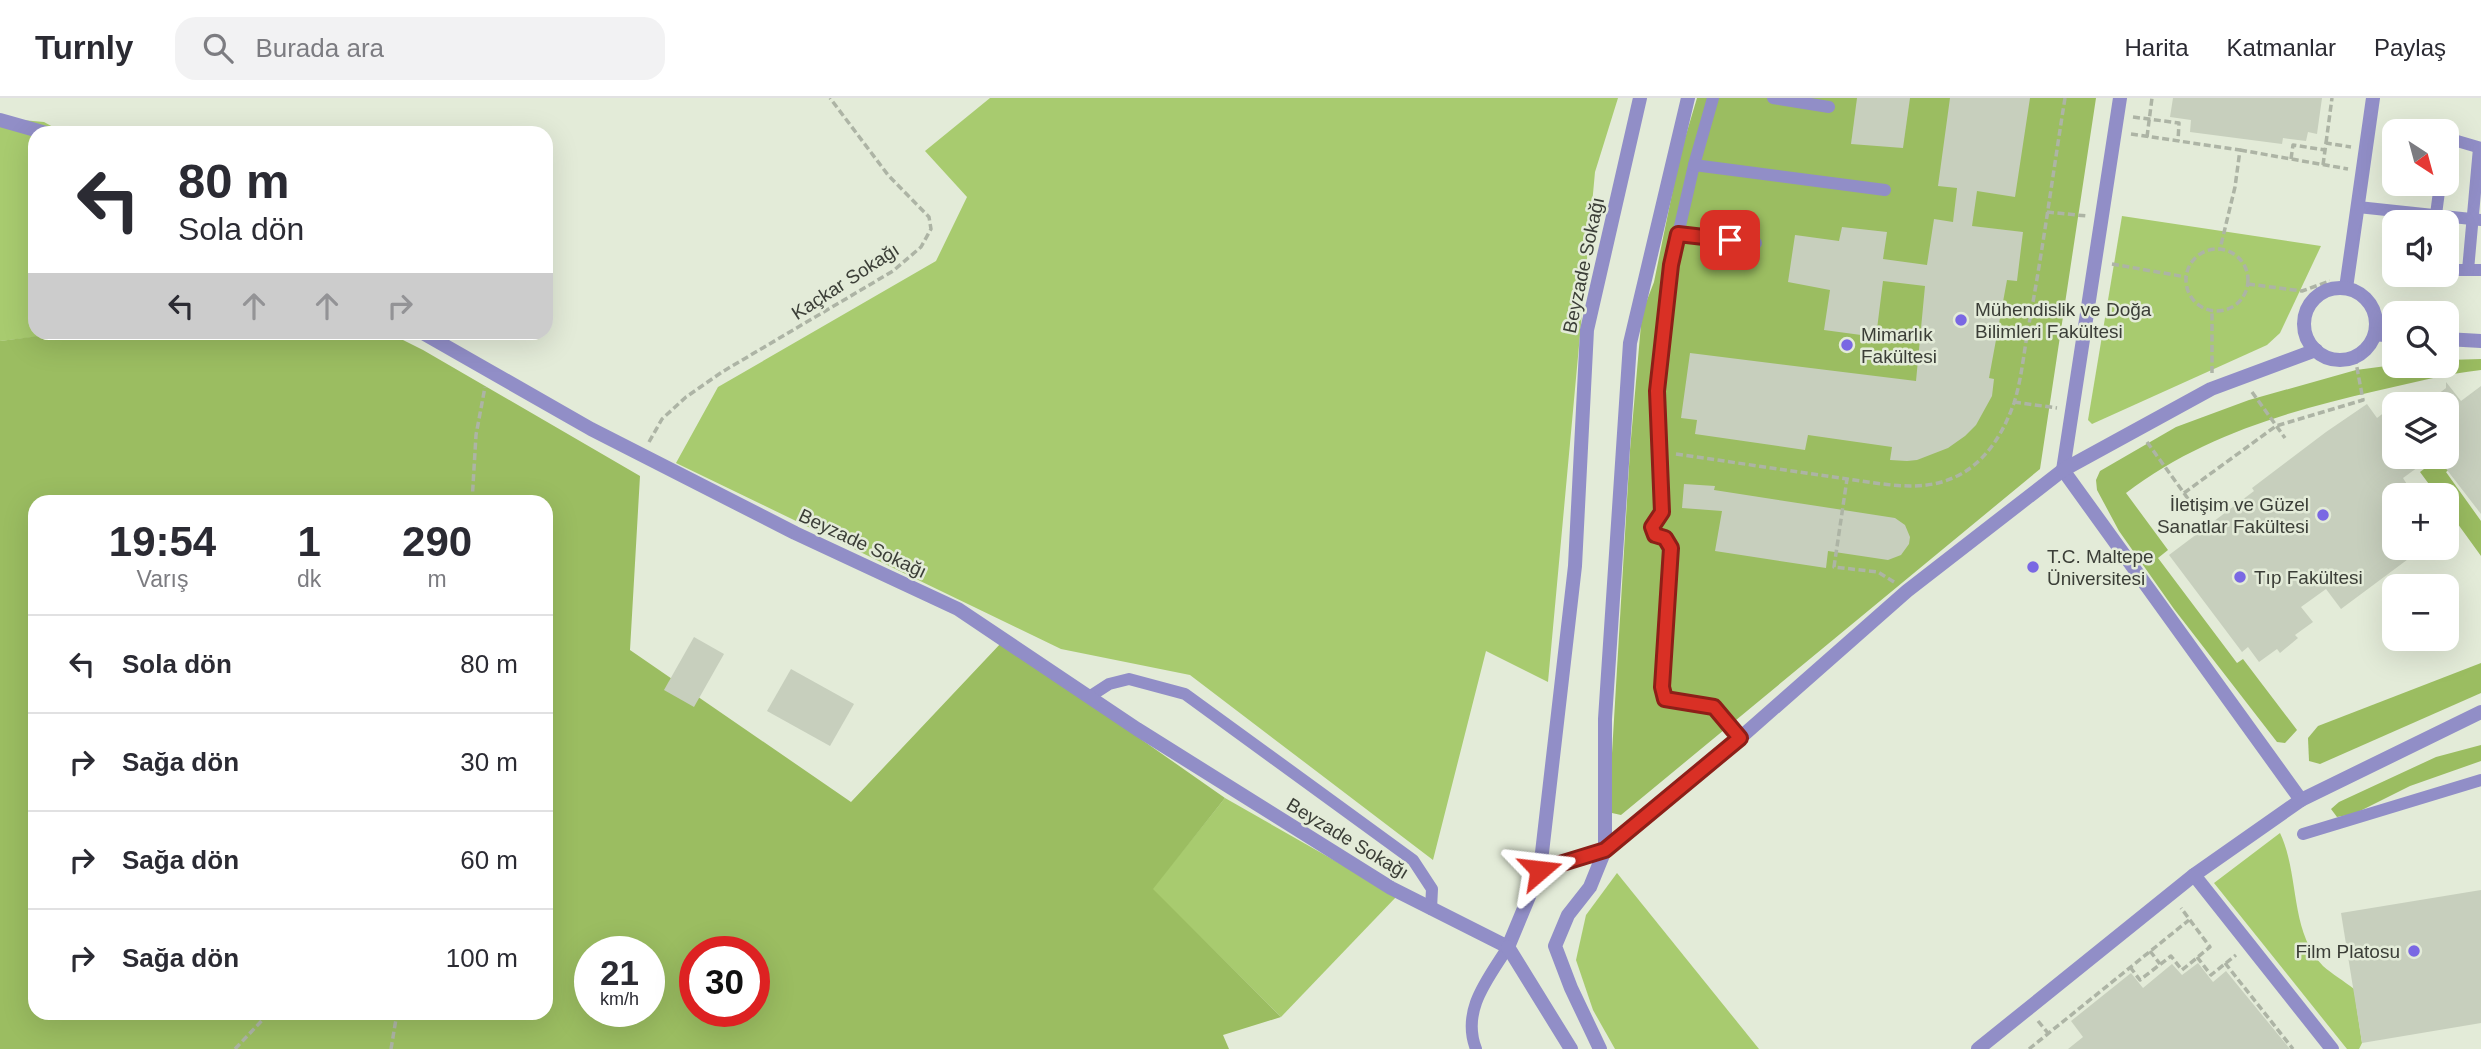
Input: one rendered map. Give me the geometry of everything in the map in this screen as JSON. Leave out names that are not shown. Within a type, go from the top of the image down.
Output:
[{"type":"street","name":"Beyzade Sokağı","points":[[435,340],[642,455],[795,533],[958,609],[1137,729],[1391,888],[1508,947],[1540,870],[1575,566],[1587,330],[1640,98]]},
{"type":"street","points":[[1601,1049],[1571,988],[1555,946],[1568,915],[1590,887],[1605,850],[1605,719],[1630,343],[1688,98]]},
{"type":"street","points":[[2120,98],[2063,470],[2301,800]]},
{"type":"street","points":[[2347,281],[2373,98]]},
{"type":"street","points":[[0,120],[28,128]]},
{"type":"street","points":[[2347,281],[2371,305],[2377,324],[2375,334],[2364,351],[2355,357],[2334,359],[2316,351],[2305,333],[2306,313],[2310,303],[2326,290],[2347,281]]},
{"type":"street","points":[[2375,334],[2382,334]]},
{"type":"street","points":[[2459,340],[2481,341]]},
{"type":"street","points":[[1540,870],[1605,850],[1740,738],[1907,591],[2063,470],[2211,389],[2316,351]]},
{"type":"street","points":[[1978,1049],[2193,875],[2301,800],[2481,712]]},
{"type":"street","points":[[2193,875],[2332,1049]]},
{"type":"street","points":[[1508,947],[1571,1049]]},
{"type":"lane","points":[[1713,98],[1671,265],[1657,391],[1662,512],[1652,527],[1655,535],[1665,538],[1671,548],[1662,687],[1665,699],[1714,707],[1740,738]]},
{"type":"lane","points":[[1773,98],[1829,107]]},
{"type":"lane","points":[[2459,142],[2480,148],[2474,270]]},
{"type":"lane","points":[[1694,165],[1885,190]]},
{"type":"lane","points":[[2358,207],[2382,211]]},
{"type":"lane","points":[[1678,234],[1756,243]]},
{"type":"lane","points":[[1089,697],[1109,684],[1129,679],[1185,694],[1413,860],[1432,888],[1432,909]]},
{"type":"lane","points":[[2303,834],[2481,780]]},
{"type":"lane","points":[[1476,1049],[1471,1028],[1474,1005],[1508,947]]},
{"type":"path","name":"Kaçkar Sokağı","points":[[642,455],[662,419],[687,397],[722,372],[892,271],[921,247],[931,229],[929,217],[888,175],[830,98]]},
{"type":"path","points":[[1659,452],[1920,487],[1931,486],[1961,474],[1978,462],[1998,438],[2014,402],[2065,98]]},
{"type":"path","points":[[2147,137],[2152,98]]},
{"type":"path","points":[[2323,165],[2332,98]]},
{"type":"path","points":[[2118,114],[2179,123],[2178,141]]},
{"type":"path","points":[[2115,132],[2363,172]]},
{"type":"path","points":[[2326,144],[2366,149]]},
{"type":"path","points":[[2291,159],[2293,145],[2325,150]]},
{"type":"path","points":[[2221,248],[2235,187],[2239,150]]},
{"type":"path","points":[[2047,212],[2103,218]]},
{"type":"path","points":[[2221,248],[2238,257],[2244,265],[2248,284],[2239,301],[2222,310],[2212,310],[2195,303],[2186,286],[2186,277],[2193,259],[2201,253],[2221,248]]},
{"type":"path","points":[[2096,262],[2186,277]]},
{"type":"path","points":[[2248,284],[2302,291],[2347,281]]},
{"type":"path","points":[[2211,389],[2212,310]]},
{"type":"path","points":[[2184,493],[2276,426],[2363,400],[2355,357]]},
{"type":"path","points":[[472,495],[476,435],[488,371]]},
{"type":"path","points":[[2242,378],[2285,438]]},
{"type":"path","points":[[2014,402],[2073,410]]},
{"type":"path","points":[[2138,429],[2193,506]]},
{"type":"path","points":[[1847,479],[1834,567],[1878,572],[1907,591]]},
{"type":"path","points":[[2130,967],[2140,980],[2171,956],[2182,970],[2210,947],[2180,909],[2205,889]]},
{"type":"path","points":[[2028,1049],[2189,920]]},
{"type":"path","points":[[2197,957],[2211,975],[2249,945]]},
{"type":"path","points":[[2150,951],[2161,964]]},
{"type":"path","points":[[2225,963],[2293,1049]]},
{"type":"path","points":[[235,1049],[262,1020]]},
{"type":"path","points":[[391,1049],[396,1020]]},
{"type":"green space","points":[[990,98],[1618,98],[1595,172],[1548,682],[1486,651],[1433,860],[1190,675],[1061,649],[676,463],[718,387],[936,261],[967,197],[925,151]]},
{"type":"green space","points":[[1697,98],[2096,98],[2040,469],[1621,815],[1612,813],[1610,787],[1630,450],[1642,313],[1654,282],[1680,155]]},
{"type":"green space","points":[[0,118],[44,122],[51,126],[28,126],[28,338],[0,341]]},
{"type":"green space","points":[[2122,216],[2321,246],[2280,333],[2267,345],[2092,424],[2088,420]]},
{"type":"green space","points":[[28,337],[28,340],[403,340],[423,350],[640,476],[630,650],[851,802],[1002,642],[1225,798],[1153,889],[1281,1017],[1223,1035],[1229,1049],[0,1049],[0,341]]},
{"type":"green space","points":[[2481,359],[2481,370],[2459,373],[2459,360]]},
{"type":"green space","points":[[2382,367],[2382,378],[2433,378],[2343,399],[2245,428],[2183,456],[2126,493],[2168,550],[2158,558],[2237,663],[2243,659],[2297,730],[2285,743],[2277,742],[2174,609],[2119,531],[2097,490],[2096,480],[2100,471],[2176,427],[2249,400],[2356,370]]},
{"type":"green space","points":[[2481,446],[2459,462],[2459,452]]},
{"type":"green space","points":[[2424,469],[2450,469],[2446,472],[2454,483],[2428,483],[2420,472]]},
{"type":"green space","points":[[2459,490],[2481,521],[2481,556],[2459,526]]},
{"type":"green space","points":[[2481,663],[2481,693],[2320,764],[2309,761],[2308,738],[2318,726]]},
{"type":"green space","points":[[2481,745],[2481,761],[2410,786],[2354,814],[2337,817],[2331,809],[2339,802],[2436,757]]},
{"type":"green space","points":[[1225,798],[1397,896],[1281,1017],[1152,889]]},
{"type":"green space","points":[[2280,833],[2290,866],[2300,919],[2312,952],[2323,966],[2354,989],[2362,1043],[2359,1049],[2347,1049],[2214,883]]},
{"type":"green space","points":[[1617,873],[1759,1049],[1615,1049],[1593,1010],[1576,960],[1586,915]]},
{"type":"building","points":[[1857,98],[1910,98],[1903,148],[1851,144]]},
{"type":"building","points":[[1950,98],[2030,98],[2015,197],[1977,191],[1972,226],[2023,232],[2017,281],[2007,280],[1989,378],[1994,379],[1992,396],[1976,425],[1948,448],[1907,461],[1890,460],[1892,447],[1808,435],[1805,450],[1695,434],[1697,420],[1681,418],[1690,353],[1916,381],[1925,286],[1883,281],[1876,337],[1824,330],[1830,290],[1788,282],[1795,235],[1839,241],[1842,227],[1887,232],[1883,259],[1927,265],[1934,219],[1953,222],[1957,188],[1938,186]]},
{"type":"building","points":[[2173,98],[2322,98],[2317,134],[2308,132],[2306,141],[2283,138],[2282,144],[2190,132],[2191,120],[2170,117]]},
{"type":"building","points":[[2446,382],[2454,392],[2441,392],[2446,388]]},
{"type":"building","points":[[2481,386],[2481,514],[2446,469],[2459,469],[2459,398],[2461,401]]},
{"type":"building","points":[[2367,404],[2377,418],[2382,414],[2382,469],[2415,469],[2403,478],[2406,483],[2382,483],[2382,560],[2407,560],[2388,574],[2382,574],[2382,578],[2341,609],[2326,589],[2301,607],[2313,622],[2295,635],[2298,638],[2280,653],[2277,649],[2259,662],[2248,647],[2242,652],[2169,555],[2326,432]]},
{"type":"building","points":[[1684,484],[1715,486],[1714,490],[1895,518],[1905,525],[1910,537],[1909,544],[1901,555],[1888,560],[1828,551],[1826,568],[1715,551],[1722,511],[1682,508]]},
{"type":"building","points":[[694,637],[724,654],[694,707],[664,690]]},
{"type":"building","points":[[791,669],[854,704],[830,746],[767,711]]},
{"type":"building","name":"Film Platosu","points":[[2481,890],[2481,1023],[2362,1043],[2341,913]]},
{"type":"building","points":[[2198,963],[2213,982],[2226,971],[2290,1049],[2068,1049],[2083,1037],[2071,1021],[2131,973],[2143,988],[2172,964],[2182,975]]},
{"type":"place","name":"Mühendislik ve Doğa Bilimleri Fakültesi","points":[[1961,320]]},
{"type":"place","name":"Mimarlık Fakültesi","points":[[1847,345]]},
{"type":"place","name":"İletişim ve Güzel Sanatlar Fakültesi","points":[[2323,515]]},
{"type":"place","name":"T.C. Maltepe Üniversitesi","points":[[2033,567]]},
{"type":"place","name":"Tıp Fakültesi","points":[[2240,577]]},
{"type":"place","name":"Film Platosu","points":[[2414,951]]},
{"type":"route","points":[[1540,870],[1605,850],[1740,738],[1714,707],[1665,699],[1662,687],[1671,548],[1665,538],[1655,535],[1652,527],[1662,512],[1657,391],[1671,265],[1678,234],[1730,240]]}]
